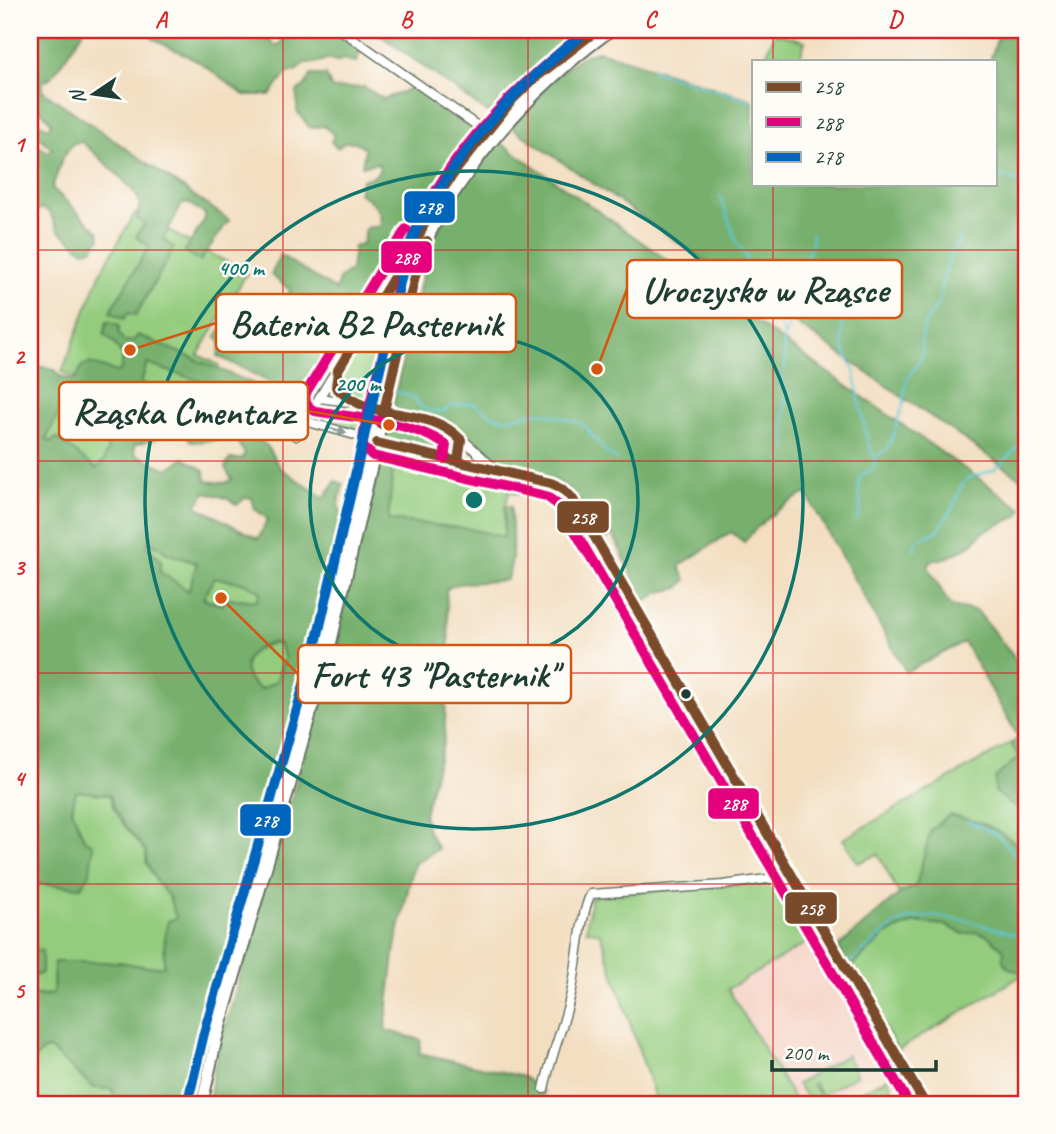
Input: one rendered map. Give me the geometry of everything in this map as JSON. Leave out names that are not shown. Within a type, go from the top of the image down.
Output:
[{"type":"main road","points":[[384,391],[391,347],[410,279],[446,203],[502,120],[535,78],[597,30]]},
{"type":"main road","points":[[202,1104],[217,1037],[330,647],[418,237],[436,199],[486,132],[611,30]]},
{"type":"main road","points":[[191,1104],[201,1058],[318,661],[373,441]]},
{"type":"street","points":[[341,30],[486,132]]},
{"type":"street","points":[[1000,30],[1026,33]]},
{"type":"street","points":[[296,436],[418,237]]},
{"type":"street","points":[[361,329],[371,324],[380,326],[386,332],[391,347]]},
{"type":"street","points":[[338,370],[336,387],[349,402]]},
{"type":"street","points":[[319,398],[349,402],[434,422],[458,434],[496,470]]},
{"type":"street","points":[[305,421],[373,441],[558,486],[577,504],[925,1104]]},
{"type":"street","points":[[458,434],[461,462]]},
{"type":"street","points":[[461,462],[467,442]]},
{"type":"street","points":[[544,1089],[572,991],[590,895],[598,892],[723,885],[775,878],[789,871]]},
{"type":"shaded area","points":[[820,935],[892,1063],[820,1104],[797,1104],[728,989]]},
{"type":"green space","points":[[30,30],[84,30],[52,77],[43,82],[43,91],[229,220],[200,261],[185,251],[205,219],[205,214],[187,202],[182,204],[163,239],[174,248],[136,315],[128,313],[124,319],[110,312],[149,246],[136,237],[144,224],[137,219],[139,201],[120,177],[82,142],[73,143],[63,157],[52,188],[99,232],[100,238],[92,249],[84,251],[58,230],[50,213],[42,208],[37,211],[30,224],[30,140],[48,152],[52,148],[30,130],[30,118],[48,128],[52,123],[34,103],[30,112]]},
{"type":"green space","points":[[141,30],[254,30],[277,46],[284,40],[276,34],[276,30],[331,30],[361,51],[356,62],[343,59],[336,62],[328,59],[304,63],[297,70],[287,73],[270,95],[244,95],[198,61]]},
{"type":"green space","points":[[373,30],[581,30],[563,42],[488,113]]},
{"type":"green space","points":[[775,33],[805,41],[799,60],[764,60]]},
{"type":"green space","points":[[998,36],[1026,38],[1026,482],[510,126],[563,70],[587,54],[599,51],[752,100],[752,186],[996,186],[996,60],[990,60]]},
{"type":"green space","points":[[311,75],[326,75],[332,89],[364,87],[384,99],[415,87],[476,133],[436,192],[410,241],[312,403],[291,400],[283,389],[218,356],[221,344],[216,336],[220,330],[279,349],[299,310],[287,300],[290,290],[271,275],[280,255],[336,290],[339,279],[351,270],[354,247],[363,243],[365,230],[369,227],[380,227],[379,211],[359,193],[362,180],[376,175],[380,168],[378,163],[362,166],[365,149],[356,142],[345,142],[338,148],[331,142],[334,135],[324,126],[310,128],[297,111],[297,91],[304,87]]},
{"type":"green space","points":[[498,141],[1022,509],[1019,516],[984,531],[971,545],[949,557],[931,561],[928,567],[950,606],[977,611],[1026,672],[1026,807],[1014,806],[995,792],[995,778],[1019,757],[1011,743],[1019,738],[964,642],[906,672],[806,493],[772,514],[744,542],[731,532],[679,566],[686,580],[679,588],[659,592],[645,602],[613,534],[604,541],[581,503],[567,487],[552,479],[499,467],[447,422],[395,410],[393,403],[429,247],[463,186]]},
{"type":"green space","points":[[135,213],[247,273],[198,355],[219,365],[186,425],[62,372],[100,274]]},
{"type":"green space","points":[[405,264],[389,330],[384,325],[371,321]]},
{"type":"green space","points":[[107,321],[119,325],[119,334],[124,341],[133,341],[138,335],[278,394],[284,401],[281,412],[267,407],[234,414],[235,418],[250,415],[254,424],[253,436],[266,445],[280,468],[324,498],[336,481],[343,484],[338,506],[342,515],[294,720],[237,923],[229,927],[227,934],[231,940],[201,1033],[193,1045],[180,1104],[116,1104],[112,1089],[94,1088],[50,1049],[43,1050],[30,1065],[30,942],[32,949],[42,951],[42,973],[31,977],[32,995],[44,996],[53,994],[54,962],[119,962],[147,967],[164,966],[168,921],[176,918],[169,897],[156,881],[146,861],[146,851],[125,826],[110,795],[76,791],[72,810],[84,839],[93,844],[90,874],[81,887],[30,883],[30,354],[38,366],[55,370],[59,376],[75,380],[82,366],[89,363],[117,372],[121,369],[123,357],[104,334]],"holes":[[[147,364],[206,383],[196,400],[141,383]],[[59,412],[97,414],[97,432],[108,448],[104,461],[96,469],[57,438],[51,442],[46,439]],[[179,416],[193,419],[195,426],[186,434],[191,442],[236,439],[245,454],[242,459],[230,459],[225,467],[232,480],[225,483],[206,481],[205,471],[184,458],[167,469],[135,454],[134,445],[158,438]],[[206,492],[229,499],[237,505],[246,497],[252,498],[255,509],[268,519],[258,539],[196,506]],[[149,540],[169,554],[197,563],[189,591],[160,572],[161,560],[146,546]],[[217,578],[245,583],[260,591],[257,601],[227,598],[223,605],[203,599],[213,580]],[[272,643],[279,644],[285,657],[276,681],[262,689],[252,683],[245,668],[248,658],[259,648]]]},
{"type":"green space","points":[[375,327],[382,331],[384,340],[374,396],[367,395],[365,402],[354,400],[342,390],[342,373],[366,330]]},
{"type":"green space","points":[[331,404],[369,413],[366,435],[315,421],[316,411]]},
{"type":"green space","points":[[59,412],[98,414],[97,432],[108,448],[104,461],[96,469],[57,438],[51,442],[46,439]]},
{"type":"green space","points":[[400,421],[444,431],[454,441],[455,449],[444,452],[390,440],[387,434],[389,423],[398,424]]},
{"type":"green space","points":[[394,455],[512,481],[505,507],[504,537],[469,529],[388,520]]},
{"type":"green space","points":[[394,455],[388,520],[469,529],[504,537],[505,507],[511,506],[512,544],[511,564],[506,580],[465,583],[446,590],[449,643],[444,740],[424,814],[428,831],[438,849],[414,864],[395,947],[385,1030],[421,1040],[419,1053],[524,1077],[544,1092],[543,1104],[209,1104],[214,1068],[254,924],[334,656],[382,457]]},
{"type":"green space","points":[[515,479],[556,491],[578,513],[576,515],[557,497],[528,492],[522,495],[510,491]]},
{"type":"green space","points":[[149,540],[169,554],[198,563],[188,591],[160,572],[146,546]]},
{"type":"green space","points":[[217,578],[245,583],[260,591],[257,601],[227,598],[223,606],[203,598],[213,580]]},
{"type":"green space","points":[[272,643],[279,645],[285,657],[276,681],[262,689],[249,679],[246,663],[254,651]]},
{"type":"green space","points":[[1011,743],[1020,757],[995,778],[1014,806],[1026,807],[1026,970],[931,830],[916,886],[899,894],[878,854],[858,863],[843,839]]},
{"type":"green space","points":[[76,790],[110,795],[125,826],[146,851],[146,861],[156,881],[169,897],[177,918],[165,937],[164,966],[147,967],[119,962],[54,962],[53,994],[32,995],[31,977],[42,952],[32,949],[30,942],[30,883],[81,887],[84,839],[72,810]]},
{"type":"green space","points":[[949,815],[990,827],[1026,851],[1026,974],[1007,967],[1003,959],[1004,950],[987,935],[975,932],[964,934],[945,925],[915,922],[886,934],[850,968],[838,947],[899,894],[916,886],[931,830]]},
{"type":"green space","points":[[787,881],[793,886],[820,935],[728,989],[797,1104],[657,1104],[600,933],[586,930],[591,898],[599,895]]},
{"type":"green space","points":[[916,922],[945,925],[964,934],[975,932],[987,935],[1004,950],[1007,967],[1026,973],[898,1050],[850,968],[886,934]]},
{"type":"green space","points":[[50,1049],[94,1088],[112,1089],[116,1104],[30,1104],[30,1065],[43,1050]]},
{"type":"green space","points":[[847,1055],[857,1075],[821,1095],[814,1083],[812,1085],[820,1095],[808,1099],[797,1084]]},
{"type":"green space","points":[[888,1078],[897,1104],[836,1104]]},
{"type":"waterway","points":[[652,70],[752,101]]},
{"type":"waterway","points":[[996,174],[1026,184]]},
{"type":"waterway","points":[[720,196],[749,269],[760,279],[784,333],[785,367],[782,380],[786,393],[786,449]]},
{"type":"waterway","points":[[785,336],[803,285],[802,268],[812,245],[812,234]]},
{"type":"waterway","points":[[875,457],[886,450],[892,439],[904,402],[906,381],[921,359],[925,323],[940,300],[949,259],[960,238]]},
{"type":"waterway","points":[[843,270],[842,340],[854,370],[866,435],[875,462],[872,470],[861,475],[859,481],[860,508],[857,520]]},
{"type":"waterway","points":[[360,386],[369,387]]},
{"type":"waterway","points":[[396,392],[413,397],[422,408],[434,412],[445,411],[450,406],[476,404],[493,416],[506,419],[537,412],[583,424],[606,452],[618,460]]},
{"type":"waterway","points":[[914,549],[918,540],[939,530],[954,505],[960,488],[968,478],[994,470],[1026,440]]},
{"type":"waterway","points":[[968,821],[995,833],[1026,865]]},
{"type":"waterway","points":[[850,963],[896,924],[908,919],[935,916],[1016,934],[1026,946]]},
{"type":"transit line","name":"288","points":[[588,30],[538,72],[490,119],[468,145],[430,200],[416,230],[400,277],[367,416],[363,447],[373,456],[546,496],[561,507],[909,1104]]},
{"type":"transit line","name":"278","points":[[188,1101],[204,1033],[316,643],[408,248],[442,185],[484,128],[533,77],[588,30]]},
{"type":"transit line","name":"258","points":[[458,461],[461,440],[447,429],[432,421],[382,411],[350,399],[336,387],[338,370],[418,237],[436,199],[459,166],[513,99],[535,78],[597,30]]},
{"type":"transit line","name":"288","points":[[406,229],[307,391],[305,400],[315,411],[383,422],[432,437],[446,445],[444,459]]},
{"type":"transit line","name":"258","points":[[381,424],[415,276],[427,241]]},
{"type":"transit line","name":"258","points":[[377,443],[551,483],[562,488],[572,498],[925,1104]]},
{"type":"place","name":"Bateria B2 Pasternik","points":[[130,350]]},
{"type":"place","name":"Uroczysko w Rząsce","points":[[597,369]]},
{"type":"place","name":"Rząska Cmentarz","points":[[389,425]]},
{"type":"place","name":"Fort 43 \"Pasternik\"","points":[[221,598]]}]
